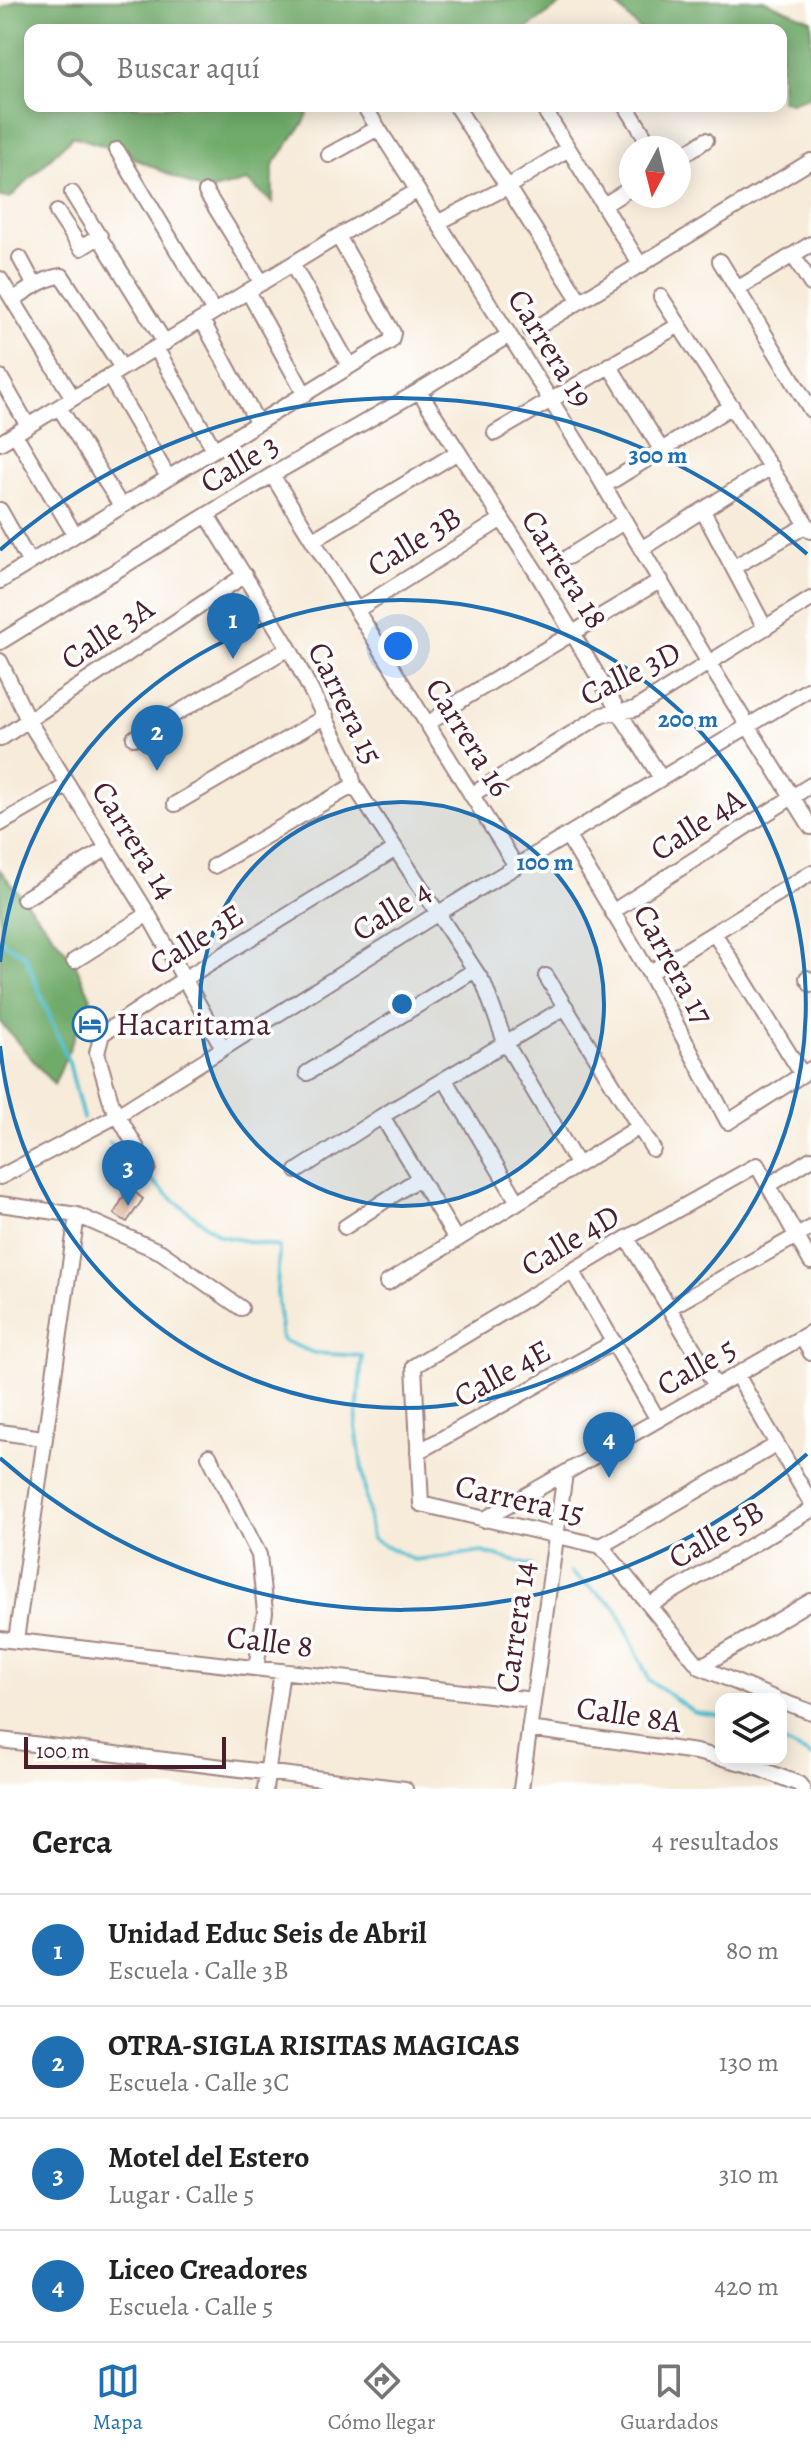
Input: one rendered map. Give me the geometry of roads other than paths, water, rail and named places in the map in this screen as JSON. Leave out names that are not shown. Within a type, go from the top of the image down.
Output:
[{"type":"street","name":"Carrera 19","points":[[368,112],[604,486],[811,827]]},
{"type":"street","points":[[460,112],[580,301]]},
{"type":"street","points":[[546,112],[641,266]]},
{"type":"street","points":[[630,112],[645,136]]},
{"type":"street","points":[[329,155],[378,128]]},
{"type":"street","points":[[691,150],[706,140]]},
{"type":"street","points":[[439,222],[509,186],[568,149]]},
{"type":"street","points":[[117,150],[208,316],[257,422]]},
{"type":"street","points":[[531,331],[811,161]]},
{"type":"street","points":[[0,443],[417,191]]},
{"type":"street","points":[[206,192],[262,283]]},
{"type":"street","points":[[72,193],[100,236],[214,449]]},
{"type":"street","points":[[604,205],[619,196]]},
{"type":"street","points":[[57,212],[78,247],[85,248],[100,236]]},
{"type":"street","points":[[0,581],[391,341],[393,333],[338,236]]},
{"type":"street","points":[[737,289],[811,244]]},
{"type":"street","points":[[793,255],[811,284]]},
{"type":"street","points":[[20,258],[35,286]]},
{"type":"street","points":[[720,261],[811,410]]},
{"type":"street","points":[[292,264],[349,365]]},
{"type":"street","points":[[14,299],[57,276],[65,279],[168,477]]},
{"type":"street","points":[[0,279],[73,398]]},
{"type":"street","points":[[248,291],[304,393]]},
{"type":"street","points":[[661,297],[809,528],[734,567]]},
{"type":"street","points":[[495,433],[679,325]]},
{"type":"street","name":"Calle 3","points":[[0,642],[272,475],[419,391],[509,335]]},
{"type":"street","points":[[609,365],[662,451]]},
{"type":"street","points":[[0,377],[22,430],[75,535]]},
{"type":"street","name":"Carrera 18","points":[[419,391],[502,519],[661,778]]},
{"type":"street","points":[[604,486],[732,406]]},
{"type":"street","points":[[59,407],[121,506]]},
{"type":"street","points":[[313,540],[458,452]]},
{"type":"street","points":[[641,549],[771,467]]},
{"type":"street","name":"Carrera 16","points":[[272,475],[516,866]]},
{"type":"street","points":[[0,510],[30,563]]},
{"type":"street","points":[[703,511],[765,628]]},
{"type":"street","name":"Carrera 15","points":[[207,515],[289,648],[348,762],[354,785],[475,970],[494,1008],[497,1026],[505,1042],[577,1164]]},
{"type":"street","name":"Calle 3B","points":[[357,610],[502,519]]},
{"type":"street","points":[[568,557],[625,521]]},
{"type":"street","name":"Calle 3A","points":[[0,739],[245,575]]},
{"type":"street","points":[[428,724],[463,699],[661,580]]},
{"type":"street","name":"Calle 3D","points":[[471,795],[602,715],[635,709],[710,665],[811,599]]},
{"type":"street","points":[[134,738],[289,648]]},
{"type":"street","name":"Carrera 14","points":[[0,661],[28,720],[148,914],[223,1048]]},
{"type":"street","name":"Calle 4","points":[[0,1177],[116,1116],[438,913],[811,688]]},
{"type":"street","points":[[175,804],[326,716]]},
{"type":"street","points":[[0,824],[68,785]]},
{"type":"street","points":[[214,866],[354,785]]},
{"type":"street","name":"Calle 4A","points":[[612,912],[811,785]]},
{"type":"street","name":"Carrera 17","points":[[567,835],[649,973],[728,1122],[807,1071]]},
{"type":"street","points":[[24,899],[106,849]]},
{"type":"street","name":"Calle 3E","points":[[148,1168],[116,1116],[97,1053],[102,1034],[184,979],[394,850]]},
{"type":"street","points":[[649,973],[811,873]]},
{"type":"street","points":[[74,961],[148,914]]},
{"type":"street","points":[[714,933],[807,1071]]},
{"type":"street","points":[[307,1073],[475,970]]},
{"type":"street","points":[[546,976],[653,1149]]},
{"type":"street","points":[[297,1171],[382,1116],[566,1007]]},
{"type":"street","points":[[445,1080],[518,1202]]},
{"type":"street","points":[[382,1116],[456,1239]]},
{"type":"street","points":[[387,1283],[639,1127]]},
{"type":"street","points":[[811,1159],[769,1185],[811,1262]]},
{"type":"street","name":"Calle 4D","points":[[414,1366],[627,1238],[757,1165],[769,1185]]},
{"type":"street","points":[[345,1227],[419,1178]]},
{"type":"street","points":[[0,1204],[77,1215],[161,1252],[241,1308]]},
{"type":"street","points":[[16,1640],[77,1215]]},
{"type":"street","points":[[669,1308],[811,1228]]},
{"type":"street","points":[[627,1238],[716,1386]]},
{"type":"street","points":[[573,1272],[658,1420]]},
{"type":"street","points":[[807,1335],[811,1353]]},
{"type":"street","name":"Calle 5","points":[[483,1520],[807,1335]]},
{"type":"street","name":"Calle 4E","points":[[418,1452],[614,1342]]},
{"type":"street","name":"Carrera 15","points":[[414,1366],[421,1504],[601,1546],[700,1667],[762,1693]]},
{"type":"street","points":[[737,1375],[811,1503]]},
{"type":"street","points":[[0,1432],[43,1438]]},
{"type":"street","points":[[601,1546],[776,1445]]},
{"type":"street","points":[[209,1456],[259,1555],[265,1612],[256,1668]]},
{"type":"street","name":"Carrera 14","points":[[521,1789],[565,1473]]},
{"type":"street","name":"Calle 5B","points":[[650,1605],[811,1510]]},
{"type":"street","points":[[700,1667],[811,1601]]},
{"type":"street","name":"Calle 8","points":[[0,1639],[533,1700]]},
{"type":"street","points":[[265,1789],[282,1671]]},
{"type":"street","points":[[787,1701],[811,1697]]},
{"type":"street","name":"Carrera 15","points":[[787,1703],[811,1712]]},
{"type":"street","name":"Calle 8A","points":[[529,1729],[715,1756]]},
{"type":"street","points":[[0,1740],[405,1789]]},
{"type":"street","name":"Calle 8A","points":[[750,1765],[799,1784],[803,1789]]},
{"type":"waterway","points":[[0,940],[25,956],[69,1063],[83,1118]]},
{"type":"waterway","points":[[109,1142],[176,1202],[220,1236],[279,1247],[277,1292],[282,1340],[314,1353],[362,1356],[356,1427],[372,1539],[414,1560],[482,1552],[532,1566]]},
{"type":"waterway","points":[[571,1573],[616,1607],[649,1680],[694,1712],[715,1715]]},
{"type":"waterway","points":[[787,1744],[811,1756]]},
{"type":"place","name":"Unidad Educ Seis de Abril","points":[[233,659]]},
{"type":"place","name":"OTRA-SIGLA RISITAS MAGICAS","points":[[157,771]]},
{"type":"place","name":"Hacaritama","points":[[90,1024]]},
{"type":"place","name":"Motel del Estero","points":[[128,1206]]},
{"type":"place","name":"Liceo Creadores","points":[[609,1478]]}]
